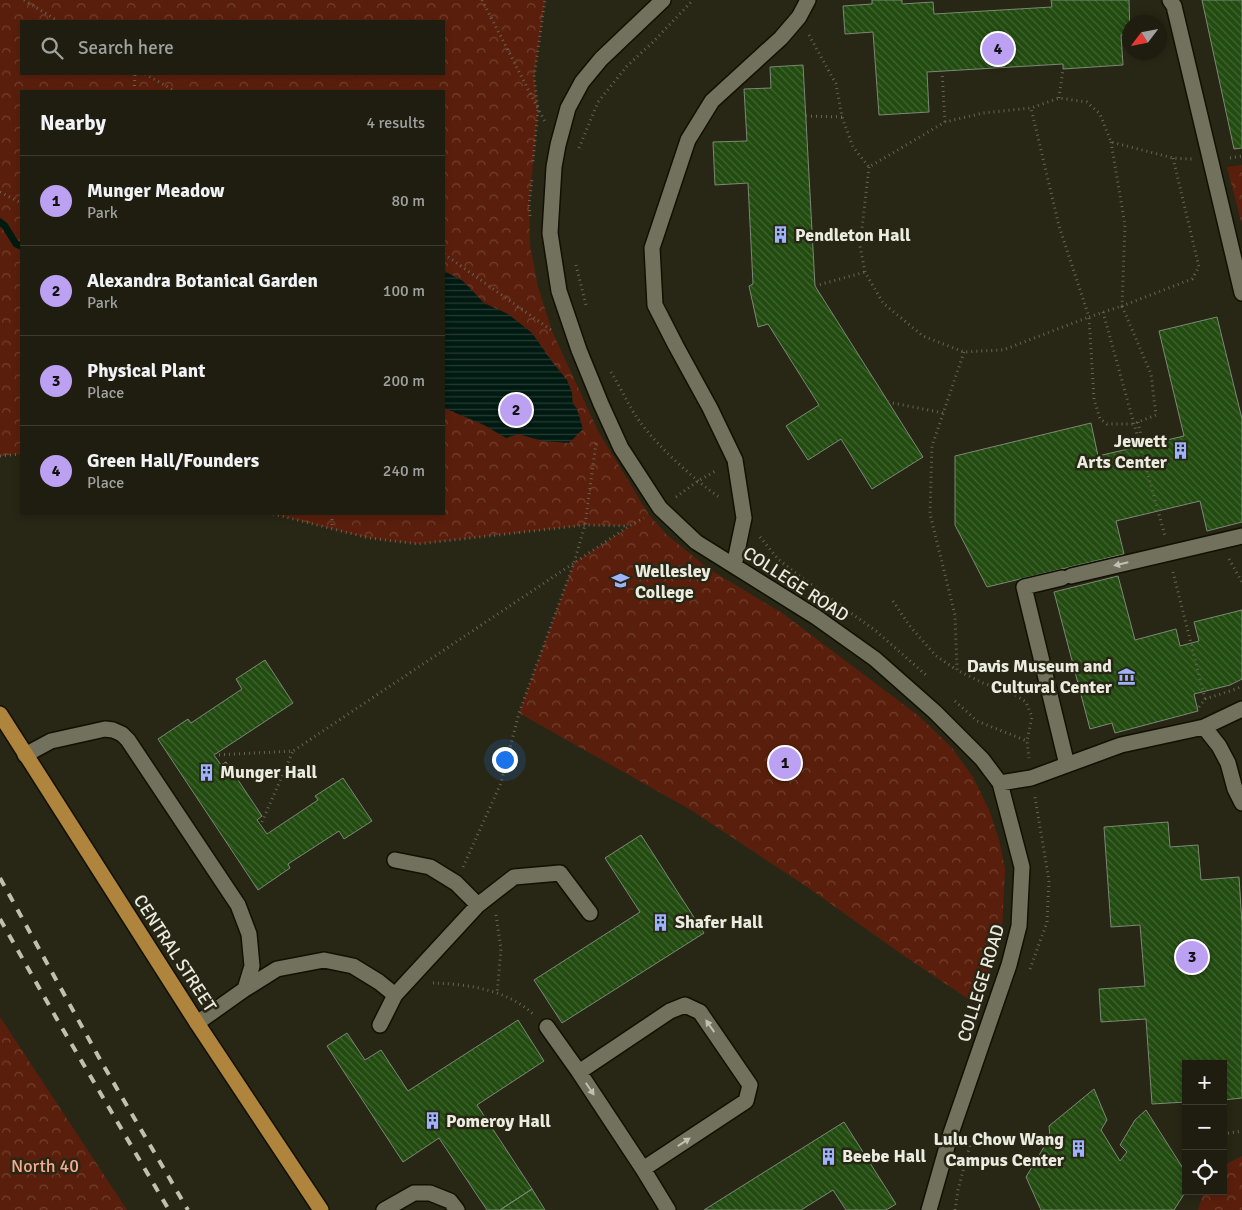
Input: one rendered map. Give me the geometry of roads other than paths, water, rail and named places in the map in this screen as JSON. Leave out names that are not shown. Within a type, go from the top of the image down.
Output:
[{"type":"main road","name":"CENTRAL STREET","points":[[0,714],[197,1023],[321,1210]]},
{"type":"lane","name":"COLLEGE ROAD","points":[[663,0],[601,58],[582,82],[568,108],[554,167],[550,233],[560,291],[579,350],[601,404],[621,448],[660,508],[696,542],[816,618],[875,659],[935,712],[982,759],[1000,783],[1022,867],[1019,926],[1009,965],[950,1136],[929,1210]]},
{"type":"lane","points":[[734,566],[744,518],[735,460],[710,408],[655,305],[652,248],[688,140],[712,101],[781,38],[799,17],[808,0]]},
{"type":"lane","points":[[1170,0],[1174,6],[1242,293]]},
{"type":"lane","points":[[1067,766],[1024,587],[1242,536]]},
{"type":"lane","points":[[1000,783],[1032,778],[1121,745],[1204,727],[1242,708]]},
{"type":"lane","points":[[1204,727],[1228,763],[1234,789],[1242,802]]},
{"type":"lane","points":[[25,755],[63,738],[105,729],[122,734],[128,740],[238,905],[249,934],[252,966],[245,989]]},
{"type":"lane","points":[[1228,763],[1242,772]]},
{"type":"lane","points":[[396,860],[430,867],[484,901]]},
{"type":"lane","points":[[380,1025],[395,996],[408,981],[484,901],[514,877],[560,873],[590,913]]},
{"type":"lane","points":[[197,1023],[277,968],[324,960],[352,966],[379,982],[395,996]]},
{"type":"lane","points":[[579,1072],[670,1011],[685,1005],[700,1012],[750,1085],[746,1101],[643,1169]]},
{"type":"lane","points":[[547,1027],[579,1072],[668,1210]]},
{"type":"lane","points":[[384,1210],[414,1193],[430,1193],[450,1201],[457,1210]]},
{"type":"waterway","points":[[0,222],[5,226],[16,244],[20,246]]},
{"type":"railway","points":[[0,878],[102,1063],[188,1210]]},
{"type":"railway","points":[[0,919],[169,1210]]},
{"type":"place","name":"Green Hall/Founders","points":[[998,49]]},
{"type":"place","name":"Pendleton Hall","points":[[781,235]]},
{"type":"place","name":"Alexandra Botanical Garden","points":[[516,410]]},
{"type":"place","name":"Jewett Arts Center","points":[[1181,451]]},
{"type":"place","name":"Wellesley College","points":[[621,581]]},
{"type":"place","name":"Davis Museum and Cultural Center","points":[[1126,676]]},
{"type":"place","name":"Munger Meadow","points":[[785,763]]},
{"type":"place","name":"Munger Hall","points":[[206,772]]},
{"type":"place","name":"Shafer Hall","points":[[661,922]]},
{"type":"place","name":"Physical Plant","points":[[1192,957]]},
{"type":"place","name":"Pomeroy Hall","points":[[432,1121]]},
{"type":"place","name":"Lulu Chow Wang Campus Center","points":[[1078,1149]]},
{"type":"place","name":"Beebe Hall","points":[[828,1156]]},
{"type":"park label","name":"North 40","points":[[45,1166]]}]
